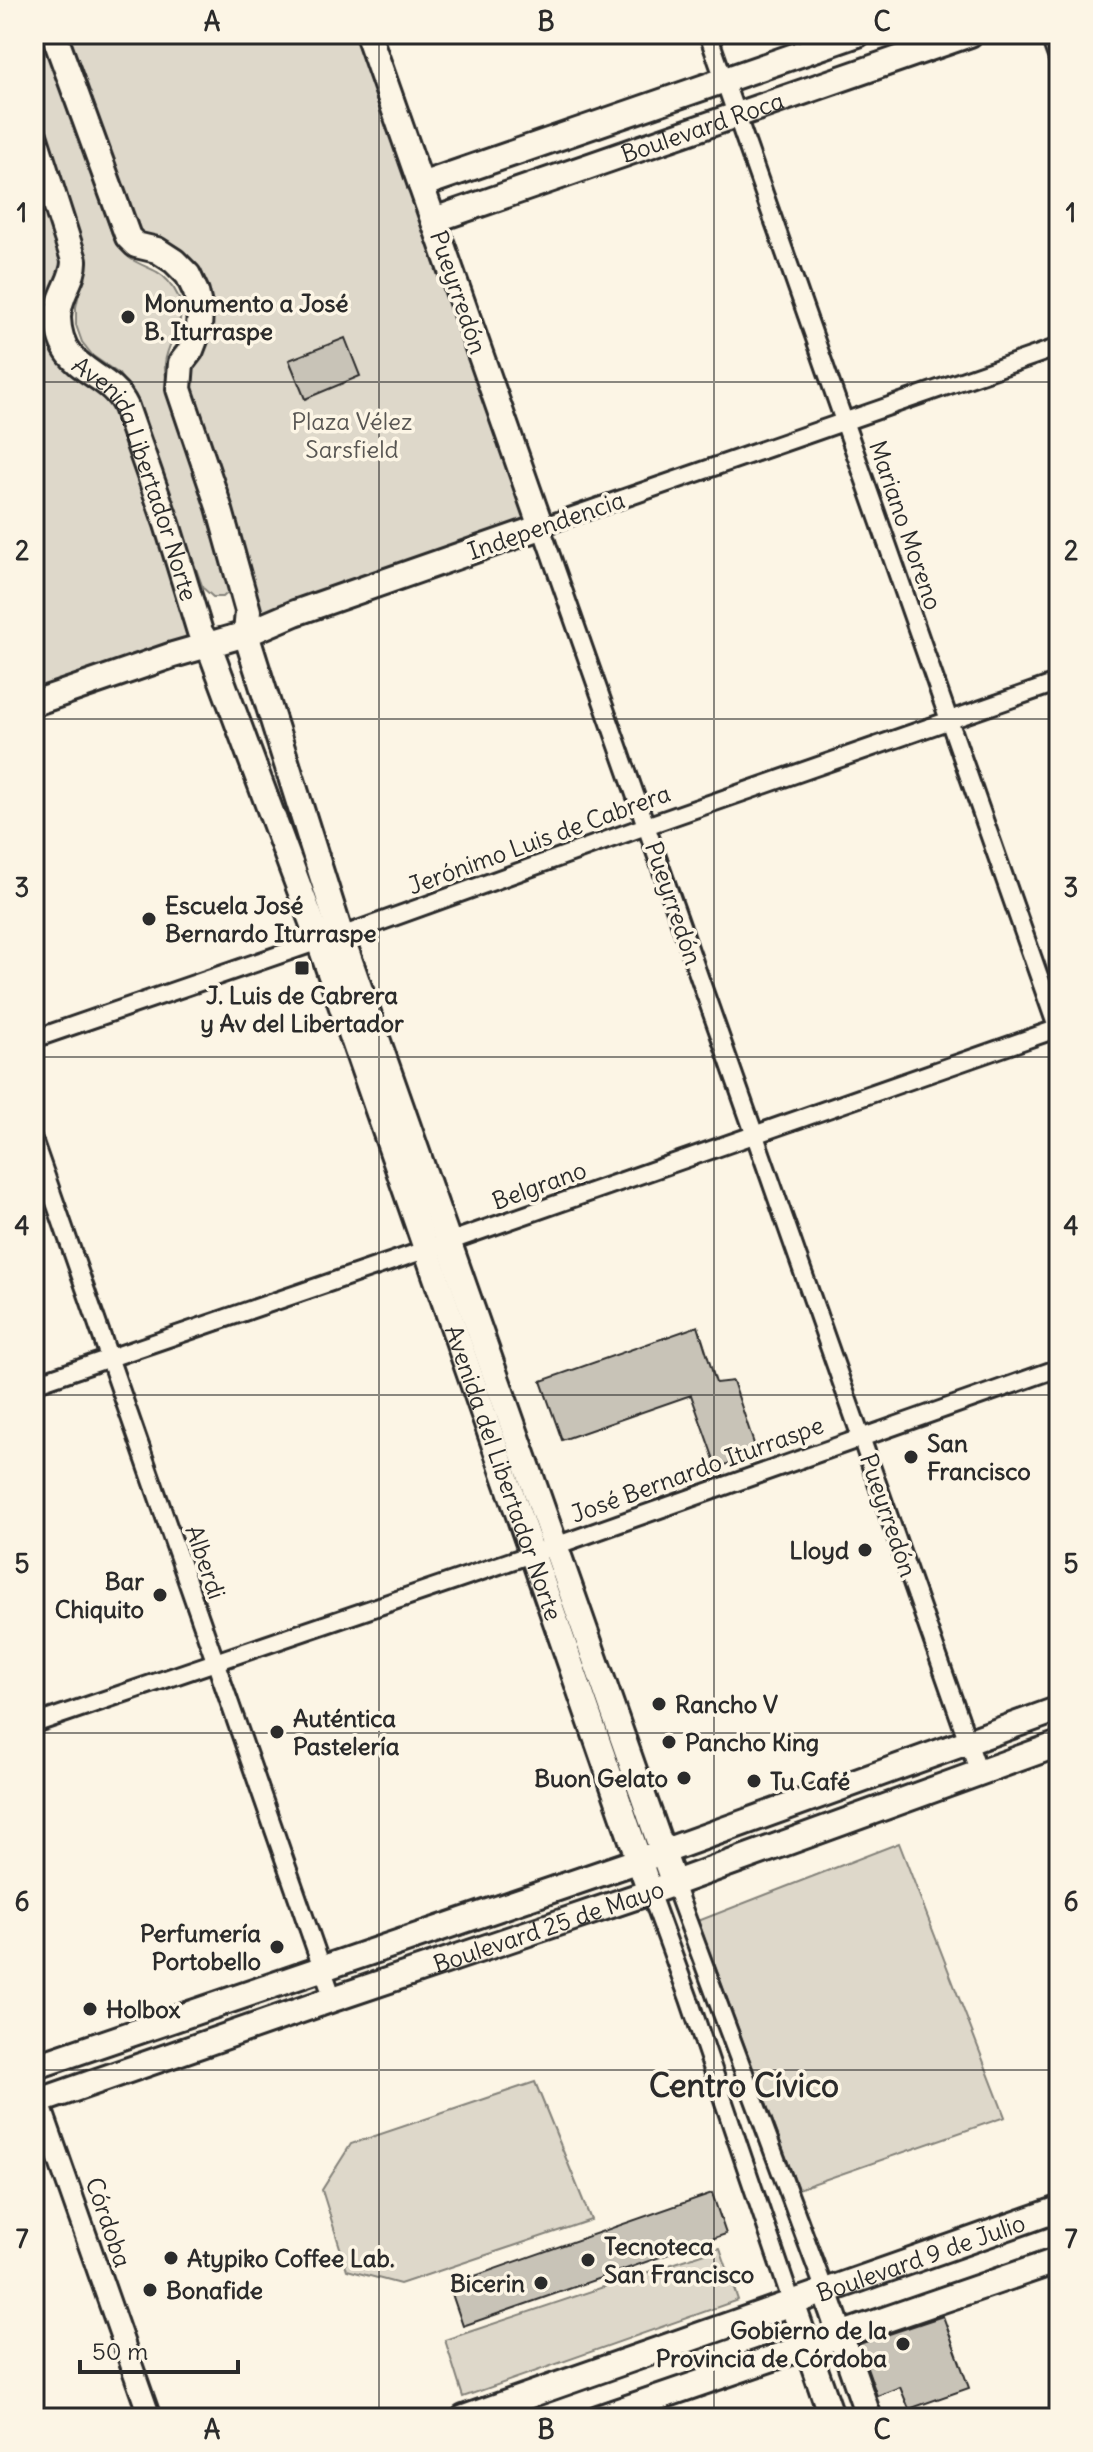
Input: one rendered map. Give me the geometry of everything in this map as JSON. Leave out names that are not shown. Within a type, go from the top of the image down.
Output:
[{"type":"main road","points":[[54,34],[128,237],[136,245],[157,250],[174,261],[188,275],[196,292],[200,310],[199,329],[191,350],[181,363],[179,389],[219,507],[248,611],[246,634]]},
{"type":"main road","name":"Pueyrredón","points":[[368,34],[541,527]]},
{"type":"main road","name":"Boulevard Roca","points":[[421,185],[858,34]]},
{"type":"main road","name":"Boulevard Roca","points":[[434,220],[970,34]]},
{"type":"main road","name":"Avenida Libertador Norte","points":[[34,135],[74,260],[75,270],[65,285],[59,303],[58,321],[64,345],[86,372],[120,392],[167,524],[200,632],[209,646]]},
{"type":"main road","name":"Independencia","points":[[34,703],[173,655],[246,634],[295,613],[541,527]]},
{"type":"main road","name":"Avenida del Libertador Norte","points":[[246,634],[330,939]]},
{"type":"main road","name":"Avenida del Libertador Norte","points":[[209,646],[330,939],[544,1549],[650,1892]]},
{"type":"main road","name":"Avenida del Libertador Norte","points":[[544,1549],[664,1851],[674,1884]]},
{"type":"main road","name":"Boulevard 25 de Mayo","points":[[34,2067],[640,1860],[1059,1709]]},
{"type":"main road","name":"Boulevard 25 de Mayo","points":[[36,2097],[674,1884],[1059,1744]]},
{"type":"main road","name":"Boulevard 9 de Julio","points":[[464,2418],[492,2413],[1059,2209]]},
{"type":"main road","name":"Boulevard 9 de Julio","points":[[598,2418],[1059,2260]]},
{"type":"main road","points":[[825,2291],[869,2418]]},
{"type":"main road","points":[[792,2303],[832,2418]]},
{"type":"street","name":"Mariano Moreno","points":[[708,34],[1058,1030]]},
{"type":"street","points":[[1049,34],[1059,62]]},
{"type":"street","name":"Independencia","points":[[541,527],[1059,347]]},
{"type":"street","name":"Pueyrredón","points":[[541,527],[979,1773]]},
{"type":"street","name":"Jerónimo Luis de Cabrera","points":[[34,1039],[330,939],[1059,682]]},
{"type":"street","name":"Belgrano","points":[[34,1384],[1058,1030]]},
{"type":"street","name":"Alberdi","points":[[34,1142],[333,1999]]},
{"type":"street","name":"José Bernardo Iturraspe","points":[[34,1724],[1059,1368]]},
{"type":"street","name":"Avenida del Libertador Norte","points":[[674,1884],[825,2291]]},
{"type":"street","name":"Avenida del Libertador Norte","points":[[650,1892],[792,2303]]},
{"type":"street","name":"Córdoba","points":[[36,2097],[150,2418]]},
{"type":"green space","name":"Plaza Vélez Sarsfield","points":[[54,34],[368,34],[541,527],[246,634],[179,389],[196,292],[136,245]]},
{"type":"green space","points":[[34,35],[44,38],[50,47],[112,234],[128,257],[168,281],[181,304],[179,324],[167,353],[165,373],[233,574],[232,589],[223,597],[213,597],[203,588],[135,400],[119,374],[93,356],[82,342],[76,325],[76,307],[83,275],[80,244],[34,105]]},
{"type":"green space","points":[[34,135],[74,260],[58,321],[107,383],[209,646],[34,703]]},
{"type":"green space","points":[[899,1843],[1005,2117],[798,2189],[698,1921]]},
{"type":"green space","points":[[535,2082],[591,2220],[400,2284],[347,2270],[322,2190],[351,2144]]},
{"type":"green space","points":[[720,2248],[738,2300],[463,2397],[445,2340]]},
{"type":"building","points":[[345,338],[360,376],[305,399],[289,360]]},
{"type":"building","points":[[698,1326],[716,1383],[733,1381],[757,1453],[717,1468],[691,1395],[562,1440],[541,1381]]},
{"type":"building","name":"Tecnoteca San Francisco","points":[[712,2193],[726,2234],[463,2326],[449,2285]]},
{"type":"building","points":[[943,2316],[969,2388],[909,2409],[900,2387],[877,2396],[859,2344]]},
{"type":"place","name":"Monumento a José B. Iturraspe","points":[[128,317]]},
{"type":"place","name":"Escuela José Bernardo Iturraspe","points":[[149,919]]},
{"type":"place","name":"J. Luis de Cabrera y Av del Libertador","points":[[302,968]]},
{"type":"place","name":"San Francisco","points":[[911,1457]]},
{"type":"place","name":"Lloyd","points":[[865,1550]]},
{"type":"place","name":"Bar Chiquito","points":[[160,1595]]},
{"type":"place","name":"Rancho V","points":[[659,1704]]},
{"type":"place","name":"Auténtica Pastelería","points":[[277,1732]]},
{"type":"place","name":"Pancho King","points":[[669,1742]]},
{"type":"place","name":"Buon Gelato","points":[[684,1778]]},
{"type":"place","name":"Tu Café","points":[[754,1781]]},
{"type":"place","name":"Perfumería Portobello","points":[[277,1947]]},
{"type":"place","name":"Holbox","points":[[90,2009]]},
{"type":"place","name":"Atypiko Coffee Lab.","points":[[171,2258]]},
{"type":"place","name":"Tecnoteca San Francisco","points":[[588,2260]]},
{"type":"place","name":"Bicerin","points":[[541,2283]]},
{"type":"place","name":"Bonafide","points":[[150,2290]]},
{"type":"place","name":"Gobierno de la Provincia de Córdoba","points":[[903,2344]]},
{"type":"district","name":"Centro Cívico","points":[[744,2085]]}]
